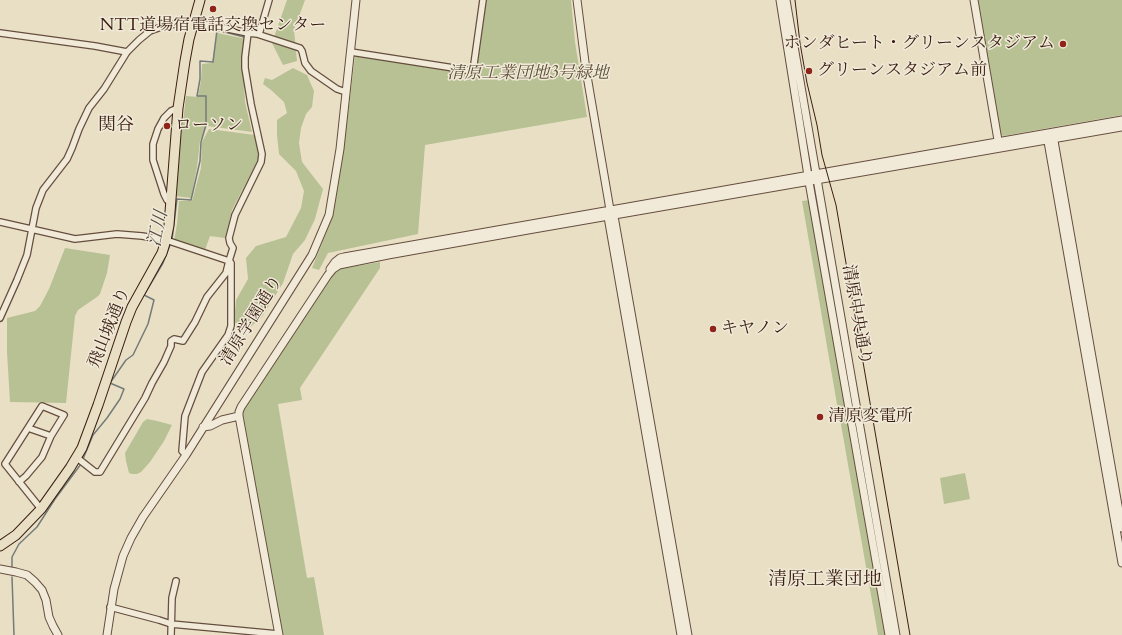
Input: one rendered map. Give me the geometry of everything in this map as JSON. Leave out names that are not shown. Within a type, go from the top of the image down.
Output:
[{"type":"highway","name":"飛山城通り","points":[[0,546],[16,535],[41,509],[82,448],[132,306],[162,253],[169,225],[178,108],[185,61],[200,0]]},
{"type":"street","points":[[257,34],[260,31],[268,0]]},
{"type":"street","name":"清原学園通り","points":[[107,635],[110,607],[118,572],[123,556],[142,517],[186,455],[312,254],[329,215],[340,149],[356,0]]},
{"type":"street","points":[[351,52],[473,71],[483,0]]},
{"type":"street","points":[[577,0],[586,70],[681,635]]},
{"type":"street","name":"清原中央通り","points":[[780,0],[809,178],[889,635]]},
{"type":"street","name":"清原中央通り","points":[[786,0],[896,635]]},
{"type":"street","points":[[974,0],[999,145]]},
{"type":"street","points":[[0,318],[27,255],[36,208],[43,190],[67,159],[89,108],[104,89],[128,52],[150,31],[167,25],[194,22],[248,34],[257,34],[300,48],[305,63],[311,71],[337,89],[346,92]]},
{"type":"street","points":[[0,34],[95,46],[128,52]]},
{"type":"street","points":[[76,457],[96,472],[100,472],[145,398],[164,362],[171,346],[171,341],[174,339],[183,341],[195,322],[207,297],[226,273],[233,248],[229,238],[235,215],[261,162],[262,154],[245,68],[248,34]]},
{"type":"street","points":[[171,203],[167,200],[164,194],[153,160],[153,144],[158,129],[164,118],[171,111],[178,108]]},
{"type":"street","points":[[110,607],[171,624],[241,633],[279,634],[239,412],[328,275],[332,265],[340,258],[611,214],[1050,136],[1122,120]]},
{"type":"street","points":[[1050,136],[1122,127]]},
{"type":"street","points":[[1050,136],[1122,528]]},
{"type":"street","points":[[1050,136],[1122,563]]},
{"type":"street","points":[[611,214],[688,635]]},
{"type":"street","points":[[0,222],[75,239],[117,234],[166,240],[229,261],[231,263],[231,326],[228,335],[202,372],[185,416],[182,451],[186,455]]},
{"type":"street","points":[[19,482],[42,457],[51,436],[64,415],[42,406],[5,464],[19,482],[41,509]]},
{"type":"street","points":[[203,427],[239,416]]},
{"type":"street","points":[[28,428],[51,436]]},
{"type":"street","points":[[0,570],[16,572],[27,576],[35,582],[42,590],[46,600],[49,617],[58,635]]},
{"type":"street","points":[[170,635],[172,598],[176,581]]},
{"type":"street","points":[[53,626],[53,635]]},
{"type":"green space","points":[[287,0],[305,0],[294,30],[297,61],[283,65],[272,43]]},
{"type":"green space","name":"清原工業団地3号緑地","points":[[486,0],[571,0],[575,42],[587,117],[425,145],[418,234],[328,253],[319,270],[312,268],[333,216],[343,156],[355,56],[476,74]]},
{"type":"green space","points":[[977,0],[1122,0],[1122,115],[1003,136],[1000,134]]},
{"type":"green space","points":[[217,33],[246,39],[243,67],[245,102],[252,132],[207,126],[200,141],[191,198],[175,196],[186,96],[198,97],[202,64],[212,63]]},
{"type":"green space","points":[[293,68],[307,75],[314,91],[312,107],[306,114],[301,128],[299,143],[302,162],[323,189],[315,219],[305,240],[293,254],[283,283],[262,317],[247,330],[234,322],[236,300],[248,279],[246,258],[256,246],[286,237],[301,208],[304,191],[296,171],[279,154],[277,120],[287,113],[284,102],[263,84],[265,78],[272,80]]},
{"type":"green space","points":[[209,129],[255,135],[260,156],[232,210],[225,238],[210,236],[205,250],[174,241],[179,201],[192,201],[201,168],[202,142]]},
{"type":"green space","points":[[810,200],[846,409],[838,410],[802,201]]},
{"type":"green space","points":[[65,248],[110,255],[107,273],[100,294],[78,310],[75,316],[66,403],[10,402],[7,352],[7,318],[35,311],[40,306],[49,289]]},
{"type":"green space","points":[[380,262],[380,268],[300,388],[302,400],[278,404],[307,578],[314,577],[324,635],[281,635],[242,415],[244,407],[336,271],[339,269]]},
{"type":"green space","points":[[847,418],[886,635],[878,635],[840,419]]},
{"type":"green space","points":[[147,419],[172,425],[164,441],[150,462],[141,472],[132,474],[129,473],[125,453],[143,422]]},
{"type":"green space","points":[[965,473],[970,499],[944,504],[940,478]]},
{"type":"waterway","name":"江川","points":[[245,30],[245,28],[257,30]]},
{"type":"waterway","name":"江川","points":[[83,459],[93,435],[120,399],[124,389],[110,383],[126,360],[133,355],[148,324],[154,300],[144,295],[163,263],[172,240],[177,199],[191,200],[200,161],[201,142],[206,125],[206,96],[197,96],[200,79],[200,61],[213,62],[217,30],[244,37],[244,34]]},
{"type":"waterway","name":"江川","points":[[12,568],[12,557],[19,544],[37,527],[55,499],[81,464]]},
{"type":"waterway","name":"江川","points":[[12,577],[14,635]]},
{"type":"tram line","points":[[795,0],[800,43],[807,83],[817,125],[822,155],[836,205],[910,635]]},
{"type":"place","name":"NTT道場宿電話交換センター","points":[[213,9]]},
{"type":"place","name":"ホンダヒート・グリーンスタジアム","points":[[1063,44]]},
{"type":"place","name":"グリーンスタジアム前","points":[[809,71]]},
{"type":"place","name":"ローソン","points":[[167,126]]},
{"type":"place","name":"キヤノン","points":[[713,329]]},
{"type":"place","name":"清原変電所","points":[[820,417]]},
{"type":"district","name":"関谷","points":[[116,126]]},
{"type":"district","name":"清原工業団地","points":[[825,581]]}]
